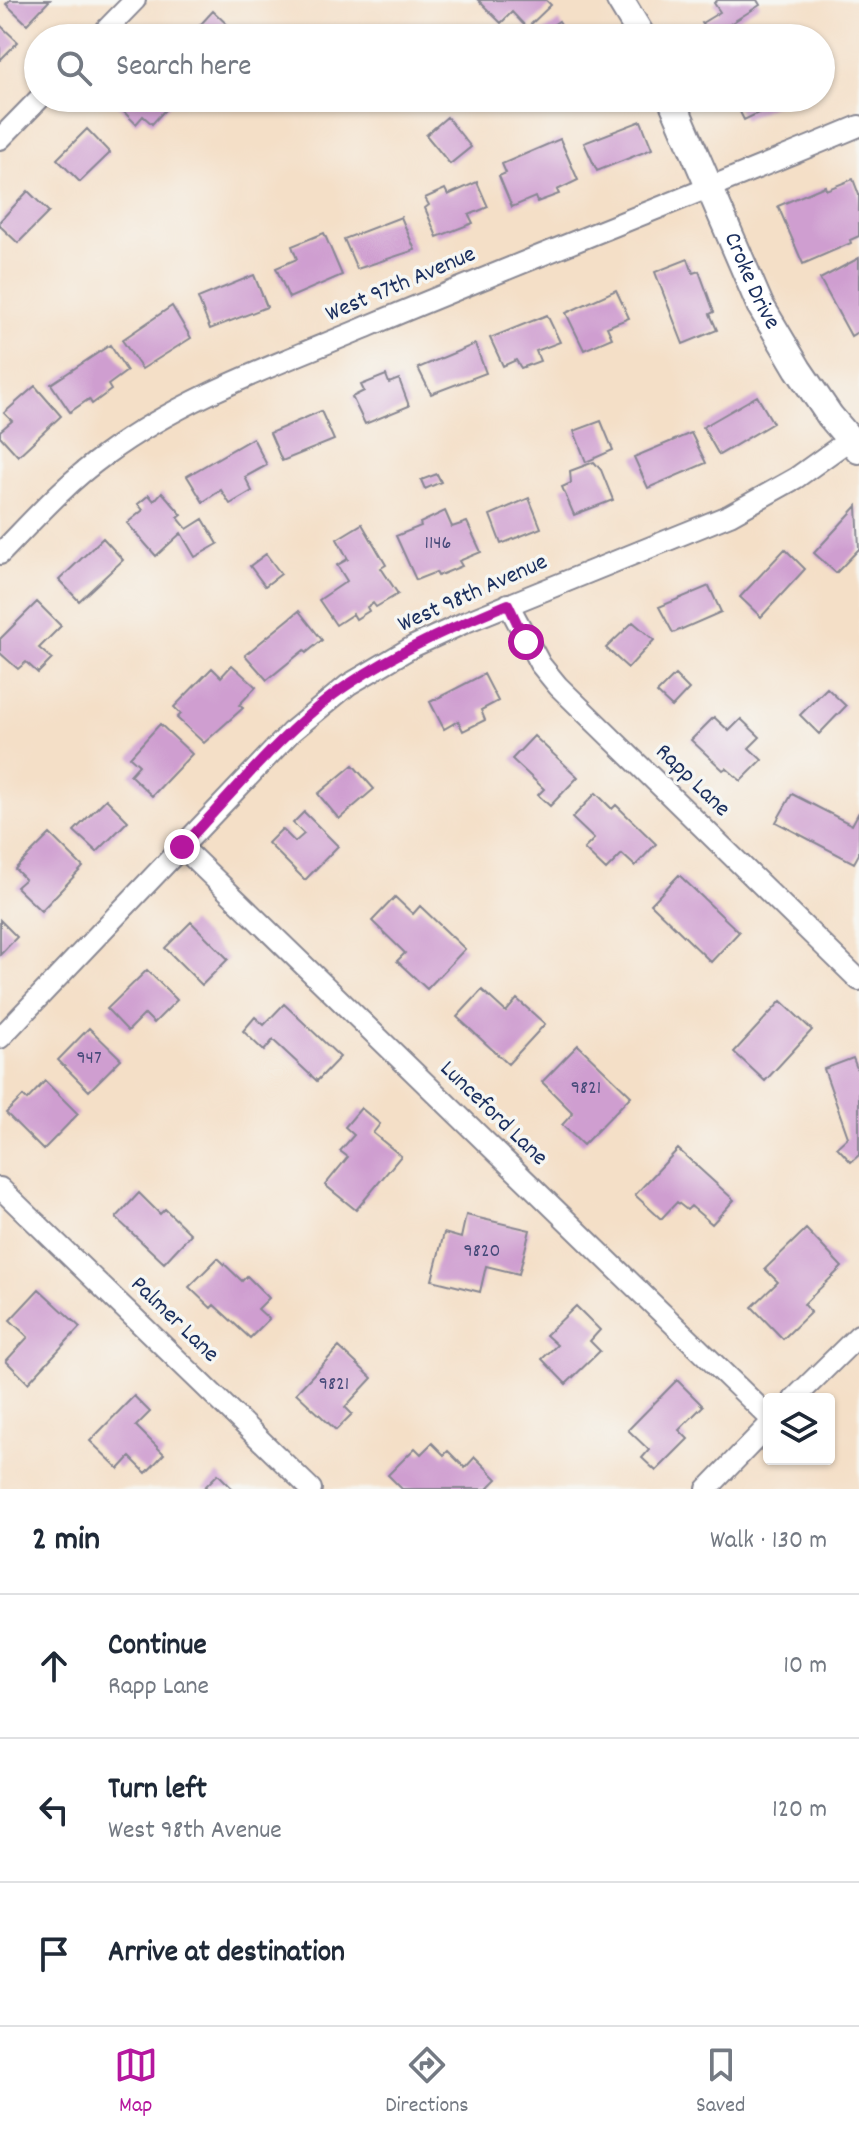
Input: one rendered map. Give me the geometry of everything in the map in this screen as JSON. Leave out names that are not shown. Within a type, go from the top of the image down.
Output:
[{"type":"street","points":[[112,24],[135,0]]},
{"type":"street","points":[[620,0],[635,24]]},
{"type":"street","points":[[0,139],[26,112]]},
{"type":"street","name":"Croke Drive","points":[[677,112],[760,305],[798,369],[854,445]]},
{"type":"street","name":"West 97th Avenue","points":[[0,554],[64,487],[164,417],[221,389],[448,293],[859,126]]},
{"type":"street","name":"West 98th Avenue","points":[[0,1038],[291,732],[348,685],[414,646],[508,604],[730,515],[854,445]]},
{"type":"street","name":"Rapp Lane","points":[[508,604],[540,664],[558,686],[859,980]]},
{"type":"street","name":"Lunceford Lane","points":[[182,847],[763,1411]]},
{"type":"street","name":"Palmer Lane","points":[[0,1188],[311,1489]]},
{"type":"street","points":[[800,1393],[859,1335]]},
{"type":"street","points":[[707,1489],[763,1431]]},
{"type":"building","points":[[10,0],[50,0],[27,24],[6,4]]},
{"type":"building","points":[[478,0],[546,0],[551,5],[531,24],[523,24],[512,12],[501,23]]},
{"type":"building","points":[[718,0],[757,0],[760,5],[730,24],[703,24],[720,12],[714,3]]},
{"type":"building","points":[[213,11],[227,24],[201,24]]},
{"type":"building","points":[[0,25],[18,42],[0,60]]},
{"type":"building","points":[[124,112],[163,112],[152,124],[143,116],[136,124]]},
{"type":"building","points":[[740,112],[760,112],[744,120]]},
{"type":"building","points":[[447,117],[471,147],[450,164],[426,135]]},
{"type":"building","points":[[641,121],[652,149],[597,171],[584,143]]},
{"type":"building","points":[[87,129],[110,153],[80,182],[57,159]]},
{"type":"building","points":[[560,139],[578,180],[557,190],[559,194],[537,202],[535,197],[512,207],[499,176],[506,173],[502,164]]},
{"type":"building","points":[[853,179],[859,195],[859,236],[850,240],[851,243],[803,264],[778,206],[825,186],[826,190]]},
{"type":"building","points":[[477,182],[488,207],[469,215],[473,223],[437,237],[425,208],[429,205],[425,198],[445,189],[448,195]]},
{"type":"building","points":[[28,191],[49,212],[18,243],[0,226],[0,221]]},
{"type":"building","points":[[401,217],[415,250],[357,269],[344,239]]},
{"type":"building","points":[[324,233],[342,275],[289,298],[276,268],[297,259],[292,246]]},
{"type":"building","points":[[859,258],[859,331],[851,336],[820,279]]},
{"type":"building","points":[[688,259],[693,273],[699,271],[717,330],[683,344],[655,272]]},
{"type":"building","points":[[254,275],[267,307],[210,329],[198,298]]},
{"type":"building","points":[[616,290],[629,318],[607,327],[612,338],[584,350],[566,313]]},
{"type":"building","points":[[172,306],[191,338],[142,369],[122,340]]},
{"type":"building","points":[[547,315],[560,342],[536,351],[540,361],[521,368],[516,360],[503,366],[490,338]]},
{"type":"building","points":[[475,344],[486,373],[431,394],[418,368]]},
{"type":"building","points":[[110,345],[127,371],[108,385],[111,390],[92,404],[89,399],[70,412],[51,384]]},
{"type":"building","points":[[386,375],[389,383],[399,379],[409,406],[365,424],[352,397],[364,391],[361,385]]},
{"type":"building","points":[[35,386],[61,416],[18,456],[0,436],[0,431],[12,421],[4,413]]},
{"type":"building","points":[[757,396],[773,423],[719,455],[703,427]]},
{"type":"building","points":[[321,411],[334,440],[282,461],[270,433]]},
{"type":"building","points":[[601,421],[613,450],[586,462],[574,431]]},
{"type":"building","points":[[691,433],[706,463],[648,488],[634,457]]},
{"type":"building","points":[[253,438],[267,465],[245,477],[252,491],[230,504],[221,490],[203,502],[187,476]]},
{"type":"building","points":[[594,462],[601,470],[613,500],[574,515],[562,487],[571,483],[570,471]]},
{"type":"building","points":[[437,474],[441,482],[425,489],[421,480]]},
{"type":"building","points":[[162,492],[182,515],[178,518],[187,529],[203,519],[218,544],[195,557],[181,533],[156,556],[127,523],[143,510],[138,504],[149,495],[154,501]]},
{"type":"building","points":[[529,498],[541,528],[501,544],[490,515]]},
{"type":"building","points":[[857,506],[859,549],[836,573],[814,553]]},
{"type":"building","points":[[445,511],[452,527],[467,522],[481,552],[459,561],[462,566],[438,576],[436,572],[416,580],[396,536],[421,526],[420,523]]},
{"type":"building","points":[[362,524],[386,565],[381,568],[398,594],[376,607],[373,603],[367,607],[369,611],[356,619],[353,614],[336,625],[319,600],[347,581],[337,565],[348,559],[337,539]]},
{"type":"building","points":[[103,538],[123,560],[79,601],[59,580]]},
{"type":"building","points":[[785,549],[805,569],[761,617],[740,597]]},
{"type":"building","points":[[266,554],[281,574],[265,586],[250,566]]},
{"type":"building","points":[[709,586],[721,612],[673,633],[659,607]]},
{"type":"building","points":[[37,602],[61,626],[39,648],[52,659],[38,673],[26,662],[18,669],[0,653],[0,639]]},
{"type":"building","points":[[299,611],[322,640],[306,653],[304,650],[267,680],[245,655]]},
{"type":"building","points":[[633,622],[654,640],[628,668],[606,648]]},
{"type":"building","points":[[232,665],[256,687],[239,705],[243,708],[204,743],[177,718],[181,714],[174,707],[212,668],[221,677]]},
{"type":"building","points":[[484,674],[498,701],[481,710],[485,720],[463,731],[458,721],[444,729],[430,702]]},
{"type":"building","points":[[675,675],[689,689],[672,707],[657,693]]},
{"type":"building","points":[[827,688],[846,706],[819,734],[800,715]]},
{"type":"building","points":[[714,717],[729,731],[741,719],[760,737],[749,748],[762,760],[741,781],[726,768],[723,770],[691,740]]},
{"type":"building","points":[[160,724],[192,754],[152,796],[130,775],[139,765],[130,757]]},
{"type":"building","points":[[534,736],[578,777],[550,806],[538,795],[544,789],[512,759]]},
{"type":"building","points":[[353,765],[374,789],[339,819],[318,794]]},
{"type":"building","points":[[596,793],[612,809],[616,805],[656,844],[635,866],[622,854],[606,870],[584,849],[594,839],[572,818]]},
{"type":"building","points":[[792,794],[852,825],[859,812],[859,854],[854,863],[776,822]]},
{"type":"building","points":[[106,799],[128,821],[97,852],[74,831]]},
{"type":"building","points":[[304,812],[338,846],[305,880],[268,843],[282,829],[295,842],[304,834],[293,823]]},
{"type":"building","points":[[50,834],[83,867],[41,911],[16,887],[25,879],[15,869]]},
{"type":"building","points":[[679,875],[739,932],[711,962],[651,904]]},
{"type":"building","points":[[395,897],[413,914],[420,906],[465,949],[427,989],[397,961],[405,953],[372,921]]},
{"type":"building","points":[[0,920],[17,937],[0,955]]},
{"type":"building","points":[[191,922],[228,959],[202,985],[165,948]]},
{"type":"building","points":[[147,970],[177,1000],[154,1023],[145,1014],[128,1031],[107,1009]]},
{"type":"building","points":[[482,990],[506,1012],[517,999],[545,1024],[508,1064],[457,1017]]},
{"type":"building","points":[[781,1001],[812,1030],[765,1081],[734,1052]]},
{"type":"building","points":[[284,1004],[340,1057],[317,1081],[273,1040],[264,1051],[243,1031],[255,1017],[264,1025]]},
{"type":"building","points":[[89,1028],[121,1059],[89,1091],[58,1060]]},
{"type":"building","points":[[578,1045],[631,1096],[583,1145],[562,1125],[573,1113],[542,1082]]},
{"type":"building","points":[[853,1058],[859,1074],[859,1155],[851,1162],[837,1147],[848,1137],[824,1069]]},
{"type":"building","points":[[45,1081],[78,1114],[43,1150],[6,1113],[23,1096],[27,1100]]},
{"type":"building","points":[[361,1108],[380,1124],[373,1133],[401,1156],[356,1210],[325,1185],[348,1157],[340,1151],[354,1135],[345,1127]]},
{"type":"building","points":[[678,1149],[734,1200],[712,1224],[691,1206],[687,1210],[677,1202],[661,1219],[635,1195]]},
{"type":"building","points":[[139,1193],[160,1214],[165,1209],[191,1234],[164,1263],[116,1218]]},
{"type":"building","points":[[466,1215],[530,1230],[519,1274],[486,1266],[480,1292],[432,1280],[444,1233],[461,1238]]},
{"type":"building","points":[[806,1229],[842,1267],[804,1304],[811,1312],[783,1339],[752,1307],[778,1282],[765,1269]]},
{"type":"building","points":[[218,1258],[242,1281],[247,1276],[269,1298],[258,1309],[269,1319],[250,1338],[189,1287]]},
{"type":"building","points":[[39,1289],[80,1327],[28,1383],[6,1361],[28,1337],[10,1320]]},
{"type":"building","points":[[576,1306],[600,1330],[590,1341],[600,1351],[566,1384],[542,1359],[557,1345],[546,1335]]},
{"type":"building","points":[[339,1347],[372,1378],[345,1407],[352,1414],[336,1430],[296,1393]]},
{"type":"building","points":[[677,1380],[703,1406],[679,1430],[688,1439],[656,1471],[642,1458],[649,1450],[628,1430]]},
{"type":"building","points":[[134,1396],[150,1412],[136,1426],[164,1454],[146,1473],[130,1457],[119,1469],[90,1441]]},
{"type":"building","points":[[432,1443],[444,1455],[448,1451],[465,1468],[475,1457],[497,1479],[487,1489],[402,1489],[388,1475],[415,1448],[421,1454]]},
{"type":"building","points":[[218,1474],[233,1489],[203,1489]]},
{"type":"route","points":[[182,847],[291,732],[348,685],[414,646],[508,604],[526,642]]}]
